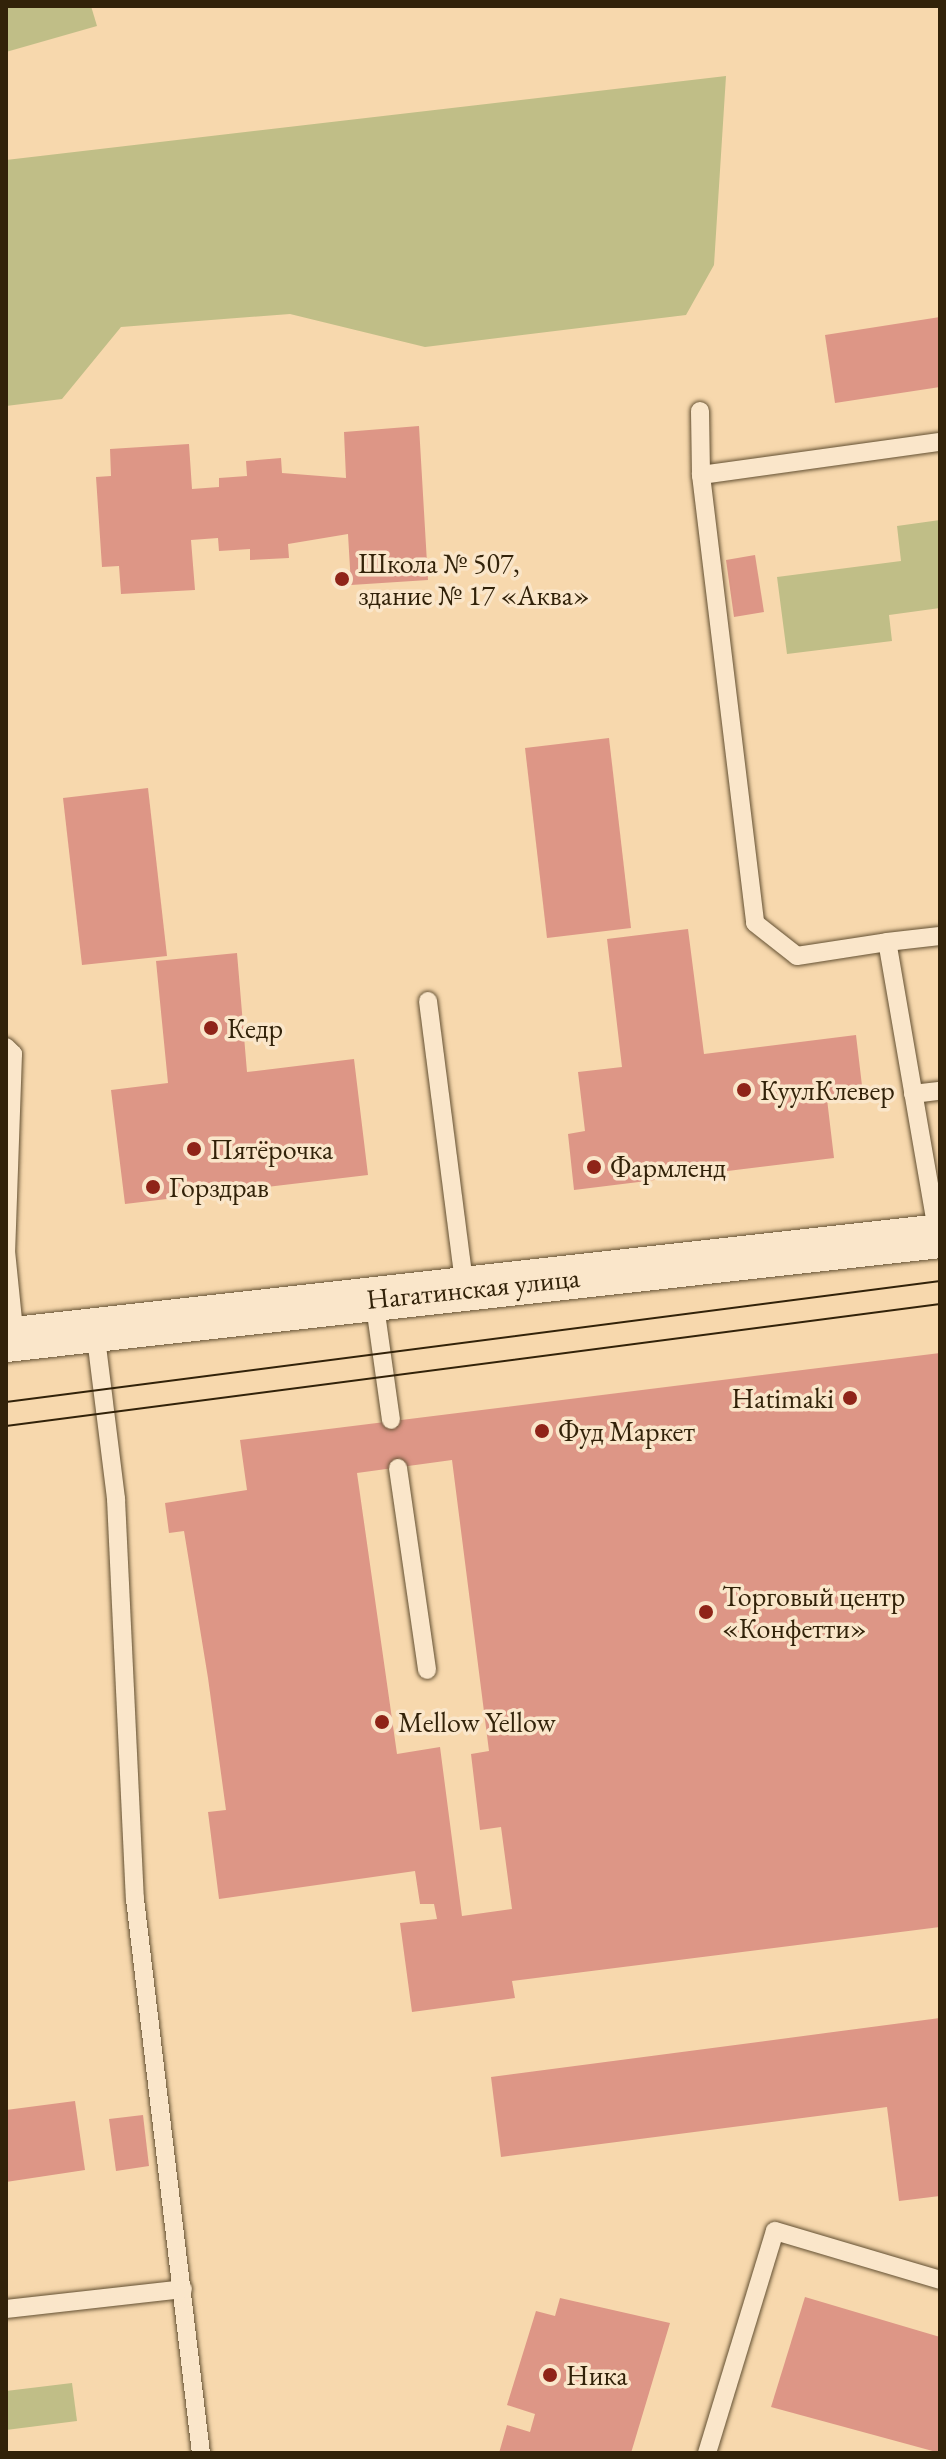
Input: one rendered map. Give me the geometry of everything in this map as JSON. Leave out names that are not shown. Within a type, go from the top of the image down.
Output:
[{"type":"street","name":"Нагатинская улица","points":[[11,1339],[939,1236]]},
{"type":"lane","points":[[700,411],[701,475],[755,923],[797,956],[940,936]]},
{"type":"lane","points":[[701,475],[940,442]]},
{"type":"lane","points":[[887,942],[939,1236]]},
{"type":"lane","points":[[428,1001],[465,1289]]},
{"type":"lane","points":[[6,1047],[13,1054],[6,1251],[11,1339]]},
{"type":"lane","points":[[913,1094],[939,1091]]},
{"type":"lane","points":[[374,1299],[391,1420]]},
{"type":"lane","points":[[95,1330],[116,1499],[135,1899],[201,2453]]},
{"type":"lane","points":[[398,1468],[427,1670]]},
{"type":"lane","points":[[707,2453],[775,2231],[940,2280]]},
{"type":"lane","points":[[6,2309],[183,2289]]},
{"type":"shaded area","points":[[6,6],[91,6],[97,26],[6,52]]},
{"type":"shaded area","points":[[726,76],[714,265],[686,315],[425,347],[290,314],[121,327],[62,399],[6,406],[6,160]]},
{"type":"shaded area","points":[[940,520],[940,608],[889,615],[892,641],[787,654],[777,577],[901,561],[897,526]]},
{"type":"shaded area","points":[[72,2383],[77,2421],[6,2430],[6,2391]]},
{"type":"building","points":[[940,317],[940,387],[835,403],[825,335]]},
{"type":"building","points":[[419,426],[428,580],[351,585],[348,534],[288,544],[289,558],[250,560],[250,549],[219,551],[218,538],[191,540],[195,590],[121,594],[119,566],[102,567],[96,477],[111,476],[110,449],[189,444],[192,489],[219,487],[219,478],[247,476],[246,461],[281,458],[282,473],[346,478],[344,432]]},
{"type":"building","points":[[755,555],[764,612],[734,617],[726,560]]},
{"type":"building","points":[[609,738],[631,928],[547,938],[525,748]]},
{"type":"building","points":[[148,788],[167,956],[82,965],[63,798]]},
{"type":"building","points":[[688,929],[704,1054],[856,1035],[863,1094],[827,1099],[834,1158],[574,1190],[568,1134],[585,1131],[578,1072],[622,1067],[607,939]]},
{"type":"building","points":[[237,953],[247,1072],[354,1059],[368,1175],[125,1204],[111,1090],[168,1083],[156,961]]},
{"type":"building","name":"Торговый центр «Конфетти»","points":[[940,1353],[940,1927],[512,1981],[515,1998],[412,2012],[400,1923],[437,1919],[434,1904],[420,1904],[415,1871],[219,1899],[208,1812],[226,1810],[208,1678],[184,1531],[169,1533],[165,1503],[247,1490],[240,1440]],"holes":[[[452,1460],[489,1751],[471,1754],[480,1830],[501,1827],[512,1909],[462,1916],[440,1747],[397,1754],[357,1473]]]},
{"type":"building","points":[[940,2018],[940,2196],[899,2201],[887,2107],[501,2157],[491,2077]]},
{"type":"building","points":[[75,2101],[85,2170],[6,2182],[6,2110]]},
{"type":"building","points":[[143,2115],[149,2166],[116,2171],[109,2119]]},
{"type":"building","points":[[805,2297],[940,2337],[940,2453],[771,2407]]},
{"type":"building","points":[[560,2298],[670,2323],[631,2453],[499,2453],[507,2425],[530,2432],[535,2414],[507,2405],[536,2311],[555,2316]]},
{"type":"tram line","points":[[6,1402],[940,1281]]},
{"type":"tram line","points":[[6,1426],[940,1304]]},
{"type":"place","name":"Школа № 507, здание № 17 «Аква»","points":[[342,579]]},
{"type":"place","name":"Кедр","points":[[211,1028]]},
{"type":"place","name":"КуулКлевер","points":[[744,1090]]},
{"type":"place","name":"Пятёрочка","points":[[194,1149]]},
{"type":"place","name":"Фармленд","points":[[594,1167]]},
{"type":"place","name":"Горздрав","points":[[153,1187]]},
{"type":"place","name":"Hatimaki","points":[[850,1398]]},
{"type":"place","name":"Фуд Маркет","points":[[542,1431]]},
{"type":"place","name":"Торговый центр «Конфетти»","points":[[706,1612]]},
{"type":"place","name":"Mellow Yellow","points":[[382,1722]]},
{"type":"place","name":"Ника","points":[[550,2375]]}]
